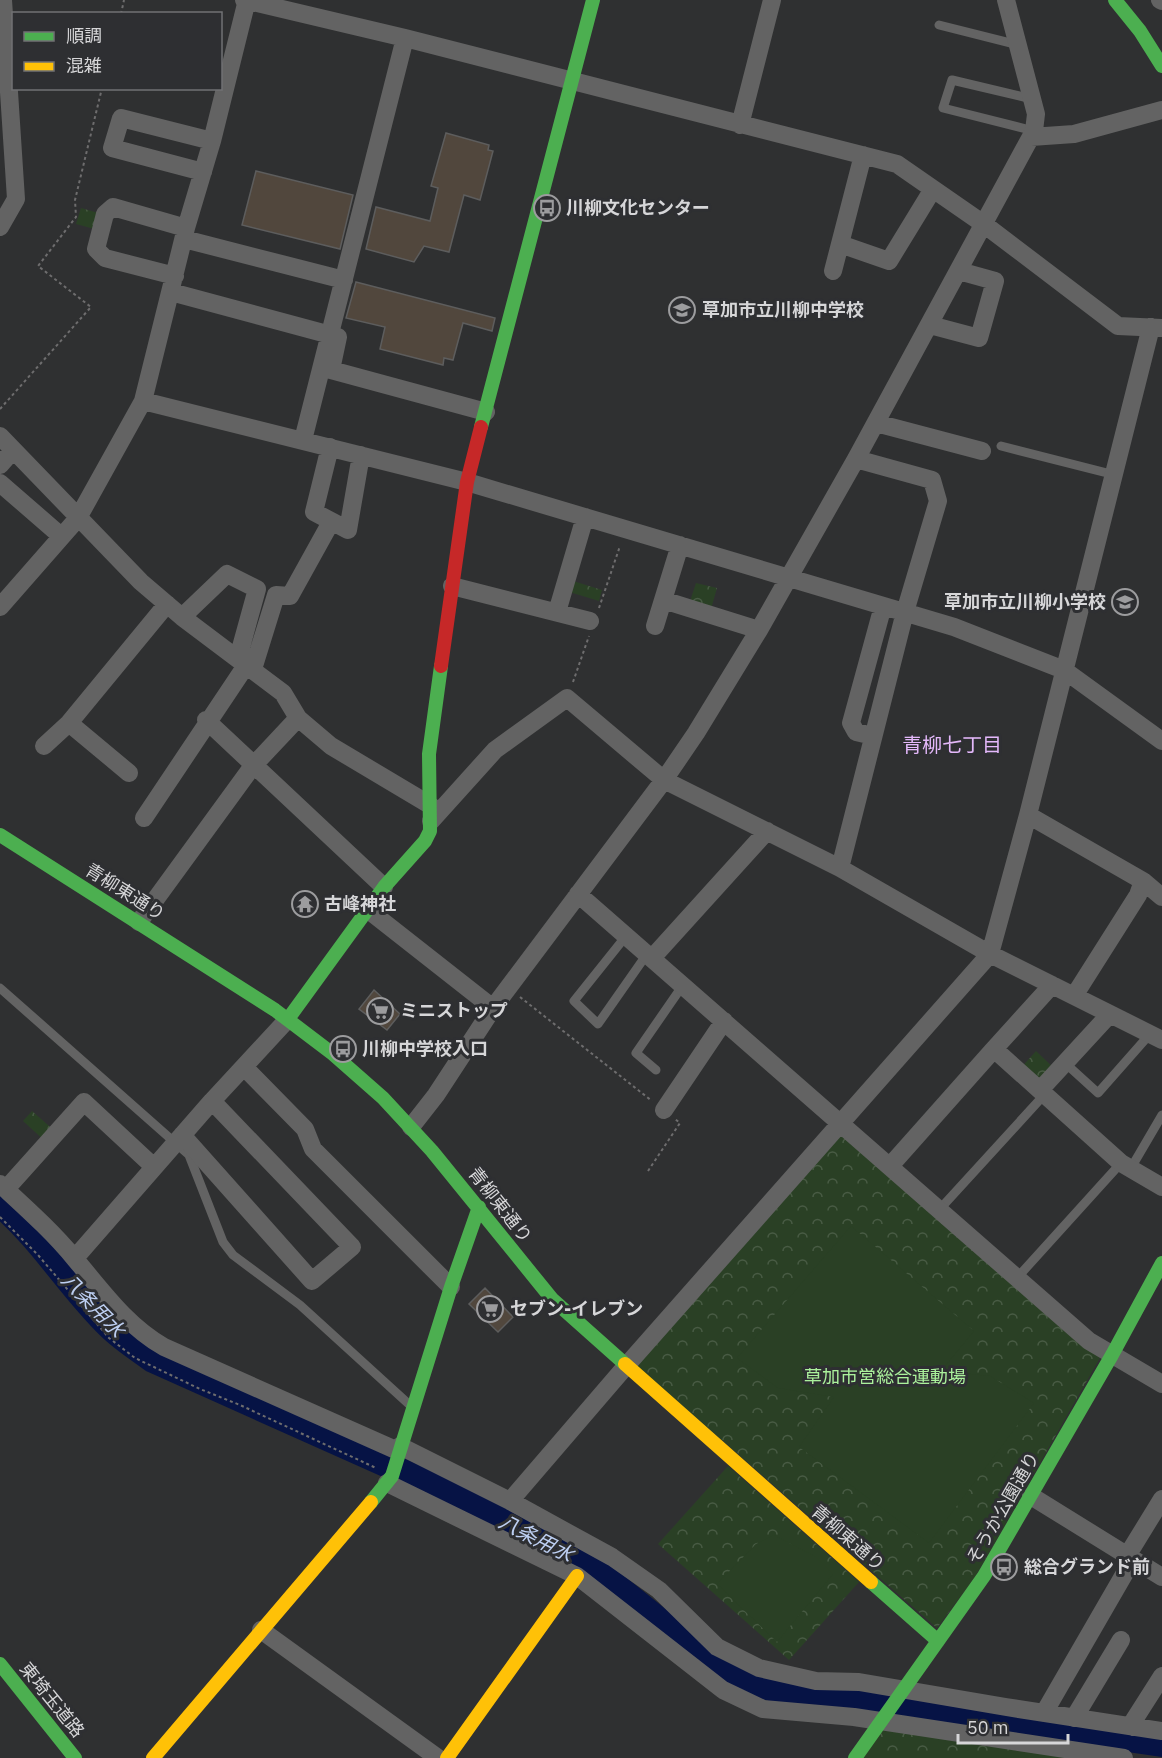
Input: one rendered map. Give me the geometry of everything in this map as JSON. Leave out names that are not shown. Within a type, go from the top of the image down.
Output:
[{"type":"main road","points":[[288,1019],[367,909],[425,841],[430,831],[430,745],[467,482],[593,0]]},
{"type":"main road","points":[[1115,0],[1140,31],[1162,66]]},
{"type":"main road","name":"青柳東通り","points":[[0,835],[288,1019],[357,1075],[411,1127],[479,1207],[539,1285],[626,1366],[938,1641]]},
{"type":"main road","points":[[153,1758],[390,1479],[479,1207]]},
{"type":"main road","name":"そうか公園通り","points":[[855,1758],[984,1576],[1162,1263]]},
{"type":"main road","points":[[451,1756],[577,1576]]},
{"type":"main road","name":"東埼玉道路","points":[[0,1664],[75,1758]]},
{"type":"street","points":[[0,227],[16,199],[3,0]]},
{"type":"street","points":[[0,607],[78,518],[143,401],[185,233],[212,141],[246,0],[405,38],[897,164],[985,225],[1118,326],[1157,328],[1115,476],[990,954],[626,1366],[510,1501]]},
{"type":"street","points":[[740,125],[772,0]]},
{"type":"street","points":[[411,1127],[436,1095],[508,987],[696,734],[789,578],[985,225],[1033,134],[1036,114],[1006,0]]},
{"type":"street","points":[[303,441],[405,38]]},
{"type":"street","points":[[1033,134],[1074,134],[1162,110]]},
{"type":"street","points":[[203,172],[112,148],[121,117],[212,141]]},
{"type":"street","points":[[833,271],[863,155]]},
{"type":"street","points":[[840,244],[889,261],[933,189]]},
{"type":"street","points":[[344,280],[185,233],[113,207],[105,214],[96,249],[105,258],[173,284],[338,337],[331,370],[486,412]]},
{"type":"street","points":[[930,325],[979,338],[995,281],[959,271]]},
{"type":"street","points":[[143,401],[467,482],[954,627],[1064,670],[1162,741]]},
{"type":"street","points":[[876,423],[982,451]]},
{"type":"street","points":[[0,436],[141,582],[166,604],[283,693],[298,718],[331,746],[430,813],[495,750],[567,698],[664,780],[840,868],[990,954],[1156,1037]]},
{"type":"street","points":[[330,447],[314,512],[348,530],[361,455]]},
{"type":"street","points":[[0,465],[13,450]]},
{"type":"street","points":[[840,868],[905,612],[938,501],[932,480],[856,459]]},
{"type":"street","points":[[0,483],[61,536]]},
{"type":"street","points":[[557,612],[585,517]]},
{"type":"street","points":[[144,818],[246,664],[276,595],[290,596],[331,522]]},
{"type":"street","points":[[655,626],[680,545]]},
{"type":"street","points":[[182,617],[227,574],[257,589],[246,664]]},
{"type":"street","points":[[452,586],[590,621]]},
{"type":"street","points":[[663,600],[759,630]]},
{"type":"street","points":[[44,746],[69,723],[166,604]]},
{"type":"street","points":[[873,736],[856,732],[851,723],[883,606]]},
{"type":"street","points":[[139,922],[254,764],[298,718]]},
{"type":"street","points":[[207,721],[384,887]]},
{"type":"street","points":[[69,723],[129,773]]},
{"type":"street","points":[[1028,814],[1156,889]]},
{"type":"street","points":[[650,956],[767,831]]},
{"type":"street","points":[[1074,996],[1138,895],[1156,889]]},
{"type":"street","points":[[578,894],[1089,1341],[1162,1384]]},
{"type":"street","points":[[367,909],[493,1008]]},
{"type":"street","points":[[890,1166],[1052,985]]},
{"type":"street","points":[[1042,1092],[1110,1014]]},
{"type":"street","points":[[75,1258],[212,1101],[288,1019]]},
{"type":"street","points":[[664,1110],[724,1021]]},
{"type":"street","points":[[994,1049],[1126,1166],[1162,1187]]},
{"type":"street","points":[[244,1067],[305,1129],[313,1149],[451,1287]]},
{"type":"street","points":[[179,1139],[312,1281],[352,1247],[212,1101]]},
{"type":"street","points":[[154,1167],[84,1102],[3,1187],[75,1258],[104,1295],[145,1336],[173,1351],[399,1448],[510,1501],[612,1557],[659,1590],[717,1647],[759,1668],[816,1681],[859,1682],[903,1691],[1162,1731]]},
{"type":"street","points":[[390,1479],[577,1576],[723,1690],[762,1709],[883,1718],[1124,1758]]},
{"type":"street","points":[[1030,1496],[1162,1577]]},
{"type":"street","points":[[1044,1713],[1162,1498]]},
{"type":"street","points":[[261,1630],[451,1756]]},
{"type":"street","points":[[1074,1718],[1121,1640]]},
{"type":"street","points":[[1133,1727],[1134,1720],[1162,1676]]},
{"type":"lane","points":[[939,25],[1018,45]]},
{"type":"lane","points":[[1032,99],[952,80],[943,108],[1033,134]]},
{"type":"lane","points":[[1001,446],[1115,476]]},
{"type":"lane","points":[[626,936],[574,1001],[598,1024],[650,956]]},
{"type":"lane","points":[[656,1070],[636,1053],[683,985]]},
{"type":"lane","points":[[0,988],[179,1139],[189,1155],[223,1242],[233,1255],[300,1305],[413,1407]]},
{"type":"lane","points":[[1065,1063],[1098,1093],[1156,1037]]},
{"type":"lane","points":[[939,1210],[1042,1092]]},
{"type":"lane","points":[[1016,1278],[1126,1166],[1162,1115]]},
{"type":"path","points":[[0,409],[91,307],[38,266],[76,217],[75,200],[102,90]]},
{"type":"path","points":[[508,987],[680,1123],[648,1171]]},
{"type":"green space","points":[[81,208],[102,214],[98,230],[76,224]]},
{"type":"green space","points":[[570,580],[602,590],[599,601],[566,591]]},
{"type":"green space","points":[[696,583],[717,588],[711,609],[689,604]]},
{"type":"green space","points":[[1036,1051],[1057,1071],[1040,1089],[1019,1070]]},
{"type":"green space","points":[[32,1111],[56,1132],[46,1142],[23,1121]]},
{"type":"green space","name":"草加市営総合運動場","points":[[842,1132],[1101,1356],[975,1577],[937,1628],[636,1365]]},
{"type":"green space","points":[[851,1226],[974,1331],[941,1371],[990,1376],[1034,1403],[929,1543],[799,1447],[834,1397],[778,1388],[737,1358]]},
{"type":"green space","points":[[728,1466],[859,1582],[789,1660],[658,1544]]},
{"type":"green space","points":[[774,1535],[816,1557],[833,1574],[777,1642],[717,1584],[756,1544]]},
{"type":"green space","points":[[884,1727],[1077,1758],[862,1758]]},
{"type":"building","points":[[446,133],[489,145],[488,150],[493,151],[480,200],[464,195],[449,252],[424,246],[414,262],[366,249],[376,207],[430,221],[438,188],[431,186]]},
{"type":"building","points":[[256,171],[353,195],[340,249],[242,225]]},
{"type":"building","points":[[356,282],[495,318],[492,331],[463,323],[453,360],[444,358],[443,365],[380,349],[385,327],[346,318]]},
{"type":"building","points":[[374,990],[400,1014],[387,1030],[359,1009]]},
{"type":"building","points":[[485,1288],[513,1317],[498,1332],[469,1304]]},
{"type":"waterway","name":"八条用水","points":[[0,1204],[29,1233],[109,1326],[153,1360],[410,1475],[569,1551],[721,1670],[745,1681],[770,1688],[1162,1744]]},
{"type":"traffic: fast","points":[[481,427],[593,0]]},
{"type":"traffic: fast","points":[[1115,0],[1140,31],[1162,66]]},
{"type":"traffic: fast","points":[[288,1019],[384,887],[425,841],[430,831],[429,754],[441,666]]},
{"type":"traffic: fast","points":[[0,835],[275,1010],[333,1054],[383,1098],[432,1151],[552,1299],[625,1364]]},
{"type":"traffic: fast","points":[[371,1502],[392,1476],[451,1287],[479,1207]]},
{"type":"traffic: fast","points":[[855,1758],[984,1576],[1112,1355],[1162,1263]]},
{"type":"traffic: fast","points":[[871,1582],[938,1641]]},
{"type":"traffic: fast","points":[[0,1664],[75,1758]]},
{"type":"traffic: slow","points":[[625,1364],[871,1582]]},
{"type":"traffic: slow","points":[[153,1758],[371,1502]]},
{"type":"traffic: slow","points":[[447,1758],[577,1576]]},
{"type":"traffic: jam","points":[[441,666],[467,482],[481,427]]},
{"type":"place","name":"川柳文化センター","points":[[547,208]]},
{"type":"place","name":"草加市立川柳中学校","points":[[682,310]]},
{"type":"place","name":"草加市立川柳小学校","points":[[1125,602]]},
{"type":"place","name":"古峰神社","points":[[305,904]]},
{"type":"place","name":"ミニストップ","points":[[380,1011]]},
{"type":"place","name":"川柳中学校入口","points":[[343,1049]]},
{"type":"place","name":"セブン-イレブン","points":[[490,1309]]},
{"type":"place","name":"総合グランド前","points":[[1004,1567]]},
{"type":"district","name":"青柳七丁目","points":[[952,745]]}]
